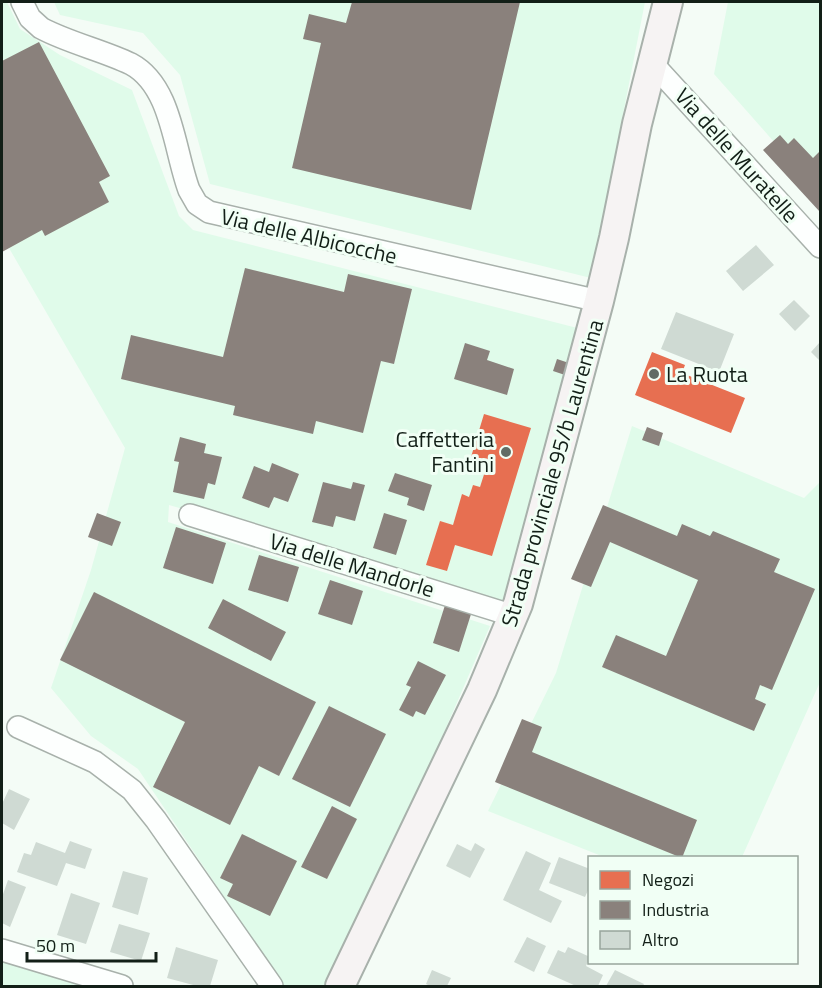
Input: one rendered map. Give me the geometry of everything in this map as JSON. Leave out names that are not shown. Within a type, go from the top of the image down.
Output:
[{"type":"main road","name":"Strada provinciale 95/b Laurentina","points":[[340,987],[482,690],[514,616],[599,302],[637,124],[668,2]]},
{"type":"street","name":"Via delle Albicocche","points":[[22,2],[30,18],[41,28],[121,60],[139,69],[148,77],[163,100],[189,190],[197,204],[209,212],[599,302]]},
{"type":"street","name":"Via delle Muratelle","points":[[653,64],[820,247]]},
{"type":"street","name":"Via delle Mandorle","points":[[190,515],[514,616]]},
{"type":"street","points":[[18,727],[95,762],[110,771],[132,790],[156,820],[272,987]]},
{"type":"street","points":[[2,950],[122,987]]},
{"type":"shaded area","points":[[2,2],[7,2],[20,29],[60,55],[132,90],[179,216],[193,230],[593,332],[525,607],[169,505],[168,522],[490,626],[436,751],[325,986],[284,986],[138,769],[91,736],[51,688],[91,570],[125,448],[2,236]]},
{"type":"shaded area","points":[[54,2],[645,2],[591,278],[210,184],[180,75],[143,33],[60,15]]},
{"type":"shaded area","points":[[728,2],[820,2],[820,194],[714,74]]},
{"type":"shaded area","points":[[632,426],[804,498],[820,482],[820,682],[742,856],[601,856],[488,811],[556,673]]},
{"type":"shaded area","points":[[2,960],[34,968],[86,986],[2,986]]},
{"type":"building: Negozi","points":[[652,352],[685,365],[682,373],[745,398],[731,433],[635,395]]},
{"type":"building: Negozi","points":[[484,414],[531,428],[492,556],[455,545],[447,571],[426,565],[440,521],[453,525],[462,494],[469,497],[473,485],[480,487],[488,462],[471,457]]},
{"type":"building: Industria","points":[[352,2],[520,2],[471,210],[292,168],[321,43],[303,39],[309,14],[346,23]]},
{"type":"building: Industria","points":[[39,42],[110,176],[99,182],[109,202],[45,236],[42,230],[2,252],[2,61]]},
{"type":"building: Industria","points":[[780,135],[788,144],[794,138],[813,158],[820,151],[820,212],[763,150]]},
{"type":"building: Industria","points":[[245,268],[344,292],[348,274],[412,289],[394,364],[381,361],[363,433],[316,421],[313,434],[233,415],[235,406],[121,379],[131,335],[223,357]]},
{"type":"building: Industria","points":[[465,343],[490,351],[487,360],[514,369],[507,395],[454,379]]},
{"type":"building: Industria","points":[[557,359],[569,363],[565,375],[553,371]]},
{"type":"building: Industria","points":[[647,427],[663,433],[659,446],[642,440]]},
{"type":"building: Industria","points":[[180,437],[206,444],[204,453],[222,457],[215,485],[208,483],[204,499],[173,492],[179,462],[174,461]]},
{"type":"building: Industria","points":[[272,463],[299,474],[288,502],[274,497],[269,508],[242,498],[254,466],[269,472]]},
{"type":"building: Industria","points":[[395,473],[432,485],[424,511],[407,505],[409,498],[388,491]]},
{"type":"building: Industria","points":[[323,482],[351,489],[353,482],[365,485],[355,521],[336,516],[333,527],[312,522]]},
{"type":"building: Industria","points":[[603,505],[677,536],[682,524],[710,536],[713,531],[780,559],[774,572],[815,589],[772,690],[760,685],[755,699],[766,704],[754,731],[602,667],[616,635],[666,656],[698,580],[610,542],[591,587],[571,579]]},
{"type":"building: Industria","points":[[97,513],[121,522],[112,546],[88,537]]},
{"type":"building: Industria","points":[[384,513],[407,520],[396,555],[373,548]]},
{"type":"building: Industria","points":[[176,527],[226,543],[213,584],[163,568]]},
{"type":"building: Industria","points":[[259,555],[299,567],[288,602],[248,590]]},
{"type":"building: Industria","points":[[330,580],[363,591],[352,625],[318,614]]},
{"type":"building: Industria","points":[[94,592],[316,702],[279,776],[259,766],[230,825],[153,787],[185,722],[60,660]]},
{"type":"building: Industria","points":[[223,599],[286,632],[271,661],[208,628]]},
{"type":"building: Industria","points":[[446,602],[472,611],[459,652],[433,643]]},
{"type":"building: Industria","points":[[418,661],[446,675],[425,715],[416,711],[413,717],[399,710],[411,687],[406,685]]},
{"type":"building: Industria","points":[[329,706],[386,734],[350,807],[292,779]]},
{"type":"building: Industria","points":[[522,719],[542,727],[532,752],[697,820],[683,856],[677,856],[495,782]]},
{"type":"building: Industria","points":[[332,806],[357,819],[327,879],[301,867]]},
{"type":"building: Industria","points":[[242,834],[297,861],[270,916],[227,896],[233,884],[220,878]]},
{"type":"building: Altro","points":[[756,245],[774,265],[743,291],[726,271]]},
{"type":"building: Altro","points":[[794,300],[810,316],[795,331],[779,314]]},
{"type":"building: Altro","points":[[676,312],[734,334],[719,372],[661,349]]},
{"type":"building: Altro","points":[[820,342],[820,361],[811,352]]},
{"type":"building: Altro","points":[[9,789],[30,799],[14,830],[2,823],[2,804]]},
{"type":"building: Altro","points":[[70,841],[92,849],[85,869],[66,863],[57,886],[17,872],[24,853],[31,855],[36,842],[65,853]]},
{"type":"building: Altro","points":[[475,843],[485,849],[470,878],[446,866],[457,844],[471,851]]},
{"type":"building: Altro","points":[[526,851],[551,863],[539,890],[562,901],[551,923],[503,900]]},
{"type":"building: Altro","points":[[559,857],[588,868],[588,890],[585,897],[549,883]]},
{"type":"building: Altro","points":[[123,871],[148,878],[138,915],[112,907]]},
{"type":"building: Altro","points":[[8,880],[26,887],[10,927],[2,923],[2,897]]},
{"type":"building: Altro","points":[[71,893],[100,903],[86,944],[57,935]]},
{"type":"building: Altro","points":[[119,924],[150,933],[141,961],[110,952]]},
{"type":"building: Altro","points":[[527,937],[546,946],[534,972],[514,962]]},
{"type":"building: Altro","points":[[176,947],[218,960],[210,986],[197,986],[167,978]]},
{"type":"building: Altro","points":[[568,947],[588,956],[586,966],[603,975],[598,986],[576,986],[547,973],[558,950],[565,953]]},
{"type":"building: Altro","points":[[432,970],[451,978],[447,986],[426,984]]},
{"type":"building: Altro","points":[[615,970],[644,984],[643,986],[606,986]]},
{"type":"place","name":"La Ruota","points":[[654,374]]},
{"type":"place","name":"Caffetteria Fantini","points":[[506,452]]}]
